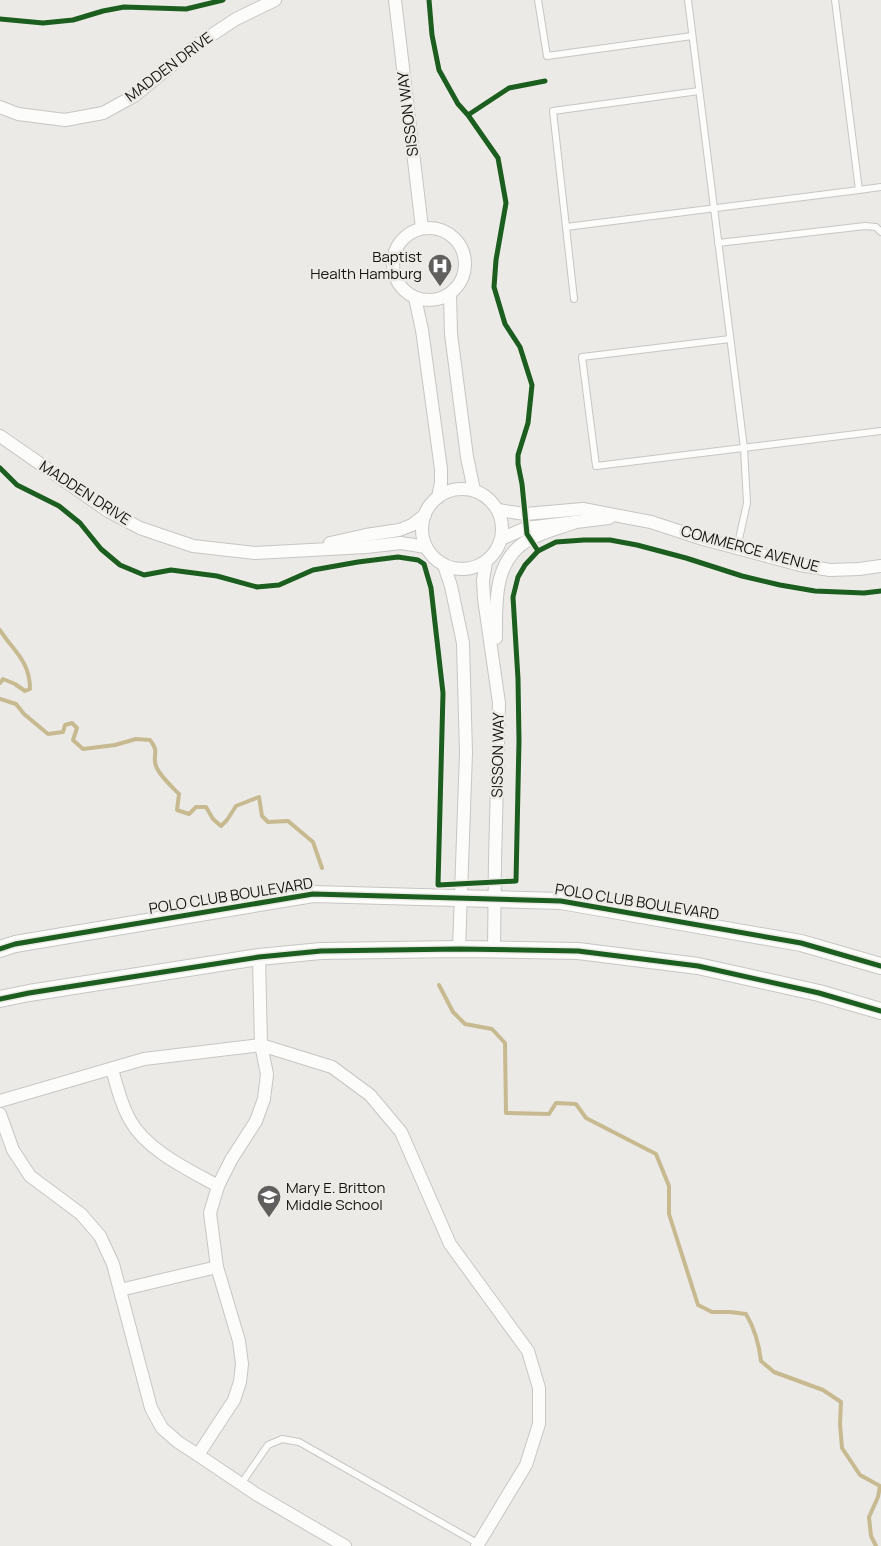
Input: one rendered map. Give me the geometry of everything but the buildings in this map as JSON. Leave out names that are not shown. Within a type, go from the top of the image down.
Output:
[{"type":"street","name":"MADDEN DRIVE","points":[[0,107],[18,114],[65,120],[103,113],[134,96],[198,44],[236,19],[275,0]]},
{"type":"street","name":"SISSON WAY","points":[[395,0],[422,228]]},
{"type":"street","points":[[422,228],[435,228],[446,232],[456,240],[462,250],[465,262],[464,274],[459,285],[450,294],[440,299],[415,298],[398,283],[393,261],[396,250],[402,240],[412,232],[422,228]]},
{"type":"street","points":[[450,294],[451,334],[474,490]]},
{"type":"street","points":[[415,298],[422,330],[441,469],[442,483],[438,497]]},
{"type":"street","name":"MADDEN DRIVE","points":[[0,436],[108,511],[140,528],[193,546],[255,554],[401,543],[426,547]]},
{"type":"street","points":[[465,488],[474,490],[484,494],[498,510],[502,524],[502,539],[498,548],[486,562],[476,567],[454,569],[433,557],[426,547],[422,526],[424,515],[438,497],[455,489],[465,488]]},
{"type":"street","name":"COMMERCE AVENUE","points":[[498,510],[525,514],[583,509],[651,522],[800,565],[830,570],[881,566]]},
{"type":"street","name":"MADDEN DRIVE","points":[[294,551],[366,535],[399,530],[412,525],[424,515]]},
{"type":"street","name":"COMMERCE AVENUE","points":[[502,539],[526,528],[619,517]]},
{"type":"street","points":[[499,703],[496,608],[498,579],[504,564],[516,549],[529,539],[573,523]]},
{"type":"street","name":"SISSON WAY","points":[[486,562],[483,580],[484,599],[499,703],[494,950]]},
{"type":"street","points":[[444,565],[451,586],[463,644],[466,753],[458,949]]},
{"type":"street","name":"POLO CLUB BOULEVARD","points":[[0,949],[15,944],[313,894],[561,901],[802,943],[881,966]]},
{"type":"street","points":[[0,999],[259,957],[321,951],[458,949],[578,951],[698,966],[819,993],[881,1011]]},
{"type":"street","points":[[198,1455],[234,1400],[240,1382],[242,1364],[239,1341],[217,1267],[210,1213],[218,1186],[256,1122],[264,1099],[267,1074],[261,1045],[259,957]]},
{"type":"street","points":[[0,1101],[144,1059],[261,1045],[332,1067],[370,1095],[401,1132],[450,1244],[528,1351],[539,1388],[539,1424],[526,1465],[478,1545]]},
{"type":"street","points":[[112,1069],[122,1104],[131,1122],[142,1137],[176,1162],[218,1186]]},
{"type":"street","points":[[0,1114],[12,1150],[30,1176],[80,1214],[100,1236],[113,1264],[151,1408],[162,1428],[178,1442],[241,1484],[345,1546]]},
{"type":"street","points":[[120,1290],[217,1267]]},
{"type":"lane","points":[[538,0],[546,56],[692,36]]},
{"type":"lane","points":[[688,0],[744,448],[747,503],[737,548]]},
{"type":"lane","points":[[835,0],[859,190]]},
{"type":"lane","points":[[574,299],[553,111],[699,91]]},
{"type":"lane","points":[[566,227],[881,187]]},
{"type":"lane","points":[[718,243],[865,226],[876,227],[881,232]]},
{"type":"lane","points":[[730,339],[582,357],[596,466],[881,431]]},
{"type":"lane","points":[[241,1484],[268,1445],[282,1439],[299,1442],[478,1545]]},
{"type":"waterway","points":[[0,630],[24,664],[30,689],[25,691],[3,679],[0,683]]},
{"type":"waterway","points":[[0,699],[16,704],[24,714],[48,734],[63,732],[65,725],[72,723],[77,728],[73,740],[83,749],[115,745],[136,739],[150,740],[155,748],[155,762],[158,770],[179,794],[177,810],[189,814],[196,807],[206,807],[213,819],[221,826],[236,806],[259,797],[262,816],[268,822],[288,821],[313,842],[322,868]]},
{"type":"waterway","points":[[439,985],[453,1012],[465,1024],[492,1029],[505,1043],[506,1113],[549,1114],[556,1103],[576,1104],[586,1118],[656,1154],[669,1186],[669,1214],[698,1305],[712,1312],[746,1314],[756,1337],[761,1361],[774,1372],[823,1390],[841,1402],[842,1448],[860,1475],[880,1486],[878,1497],[869,1517],[871,1536],[876,1546]]},
{"type":"cycle path","points":[[0,19],[43,23],[73,20],[124,7],[186,9],[223,0]]},
{"type":"cycle path","points":[[429,0],[432,35],[439,70],[458,104],[498,158],[506,203],[496,260],[494,287],[505,324],[520,347],[532,385],[528,423],[518,455],[518,464],[527,534],[538,551]]},
{"type":"cycle path","points":[[468,115],[509,88],[545,81]]},
{"type":"cycle path","points":[[0,468],[17,485],[59,506],[80,523],[101,549],[120,565],[144,575],[171,570],[217,576],[257,587],[279,585],[313,570],[358,562],[398,557],[418,560],[424,564],[431,588],[443,693],[438,885],[516,881],[519,741],[518,679],[513,597],[518,577],[525,565],[538,551],[556,542],[610,540],[637,545],[742,576],[780,585],[815,591],[864,593],[881,591]]},
{"type":"cycle path","points":[[0,949],[15,944],[313,894],[561,901],[801,943],[881,966]]},
{"type":"cycle path","points":[[0,999],[259,957],[321,951],[459,949],[578,951],[698,966],[819,993],[881,1011]]},
{"type":"place","name":"Baptist Health Hamburg","points":[[440,287]]},
{"type":"place","name":"Mary E. Britton Middle School","points":[[269,1218]]}]
